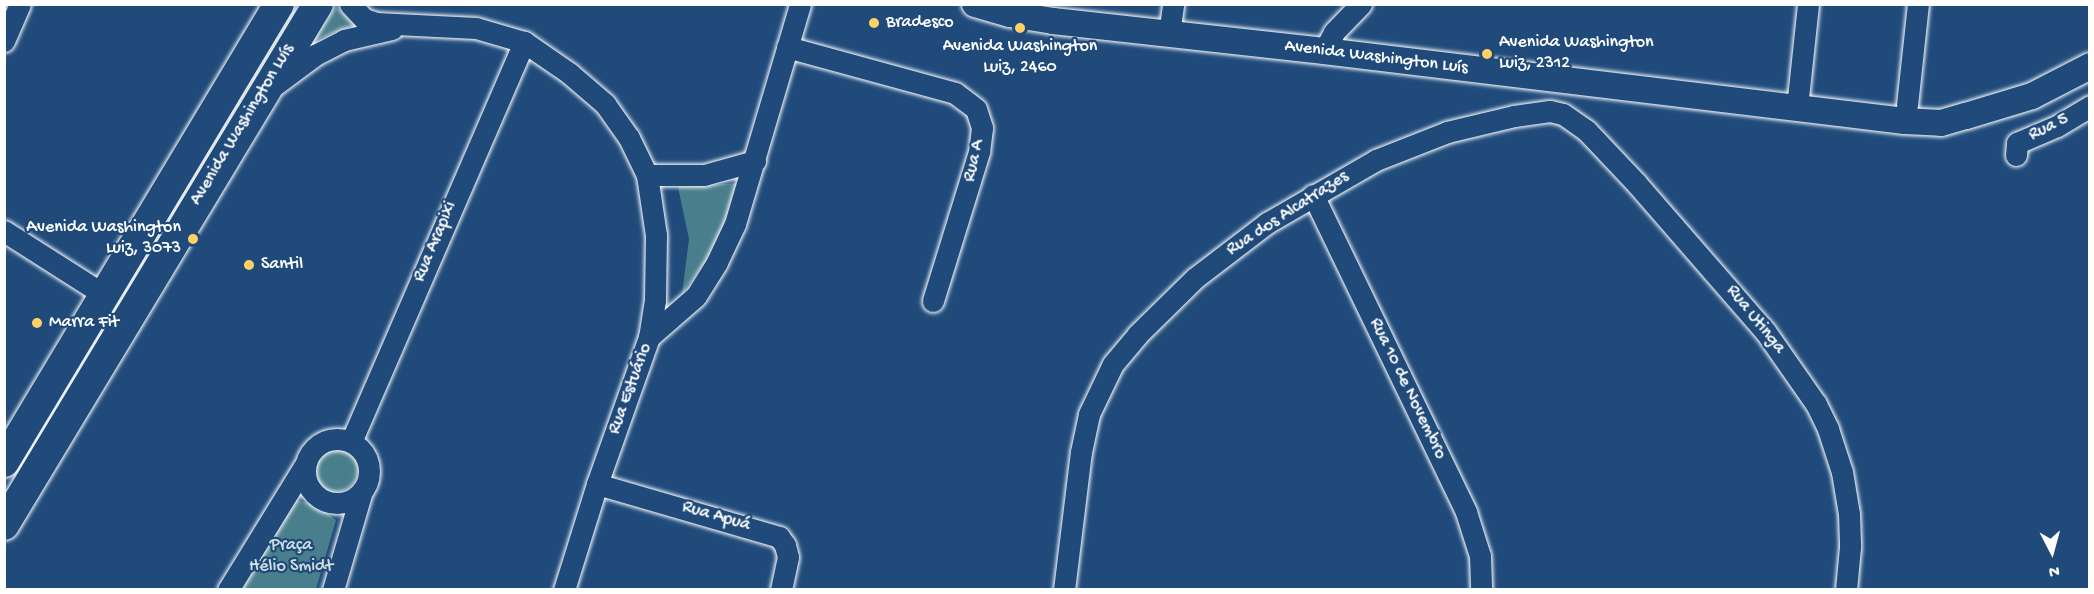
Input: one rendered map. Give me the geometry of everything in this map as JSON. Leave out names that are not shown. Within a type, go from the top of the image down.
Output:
[{"type":"highway","name":"Avenida Washington Luís","points":[[7,452],[106,296],[224,93],[279,4]]},
{"type":"highway","name":"Avenida Washington Luís","points":[[4,525],[318,4]]},
{"type":"main road","name":"Avenida Washington Luís","points":[[975,4],[1010,14],[1053,21],[1324,51],[1905,122],[1941,123],[2032,96],[2090,66]]},
{"type":"street","points":[[350,4],[364,19],[376,23],[476,28],[524,42],[569,73],[605,104],[629,138],[647,174],[657,235],[655,300],[649,337]]},
{"type":"street","name":"Rua Estuário","points":[[564,590],[597,484],[649,337],[696,296],[735,224],[800,4]]},
{"type":"street","points":[[1169,34],[1173,4]]},
{"type":"street","points":[[1324,51],[1334,32],[1361,4]]},
{"type":"street","points":[[1798,98],[1809,4]]},
{"type":"street","points":[[1907,105],[1918,4]]},
{"type":"street","points":[[4,41],[13,12]]},
{"type":"street","points":[[258,101],[288,72],[344,40],[414,26]]},
{"type":"street","name":"Rua Arapixi","points":[[351,442],[524,42]]},
{"type":"street","name":"Rua A","points":[[787,47],[955,93],[976,109],[982,128],[979,152],[933,301]]},
{"type":"street","name":"Rua 5","points":[[2016,155],[2017,143],[2058,126],[2090,106]]},
{"type":"street","name":"Rua dos Alcatrazes","points":[[1064,590],[1086,429],[1102,381],[1137,335],[1195,278],[1267,223],[1376,160],[1447,132],[1514,116],[1550,111]]},
{"type":"street","name":"Rua Utinga","points":[[1550,111],[1563,114],[1587,130],[1645,193],[1765,331],[1816,404],[1828,429],[1842,472],[1849,514],[1850,547],[1846,590]]},
{"type":"street","points":[[647,174],[704,175],[755,161]]},
{"type":"street","name":"Rua 10 de Novembro","points":[[1313,195],[1466,512],[1480,556],[1481,590]]},
{"type":"street","points":[[4,231],[106,296]]},
{"type":"street","points":[[228,590],[305,465],[308,456],[322,443],[332,439],[351,442],[359,447],[368,463],[367,482],[362,491],[333,590]]},
{"type":"street","points":[[305,465],[308,486],[324,500],[345,502],[362,491]]},
{"type":"street","name":"Rua Apuá","points":[[597,484],[779,537],[785,544],[788,557],[781,590]]},
{"type":"green space","points":[[336,6],[354,25],[313,41]]},
{"type":"green space","points":[[739,183],[717,245],[682,294],[689,239],[678,187]]},
{"type":"green space","points":[[335,446],[344,447],[351,453],[357,460],[357,478],[351,485],[344,491],[335,492],[326,491],[319,485],[313,478],[312,469],[313,460],[319,453],[326,447]]},
{"type":"green space","name":"Praça Hélio Smidt","points":[[290,498],[318,506],[336,520],[316,589],[236,590]]},
{"type":"place","name":"Bradesco","points":[[874,23]]},
{"type":"place","name":"Avenida Washington Luiz, 2460","points":[[1020,28]]},
{"type":"place","name":"Avenida Washington Luiz, 2312","points":[[1487,54]]},
{"type":"place","name":"Avenida Washington Luiz, 3073","points":[[193,239]]},
{"type":"place","name":"Santil","points":[[249,265]]},
{"type":"place","name":"Marra Fit","points":[[37,323]]}]
